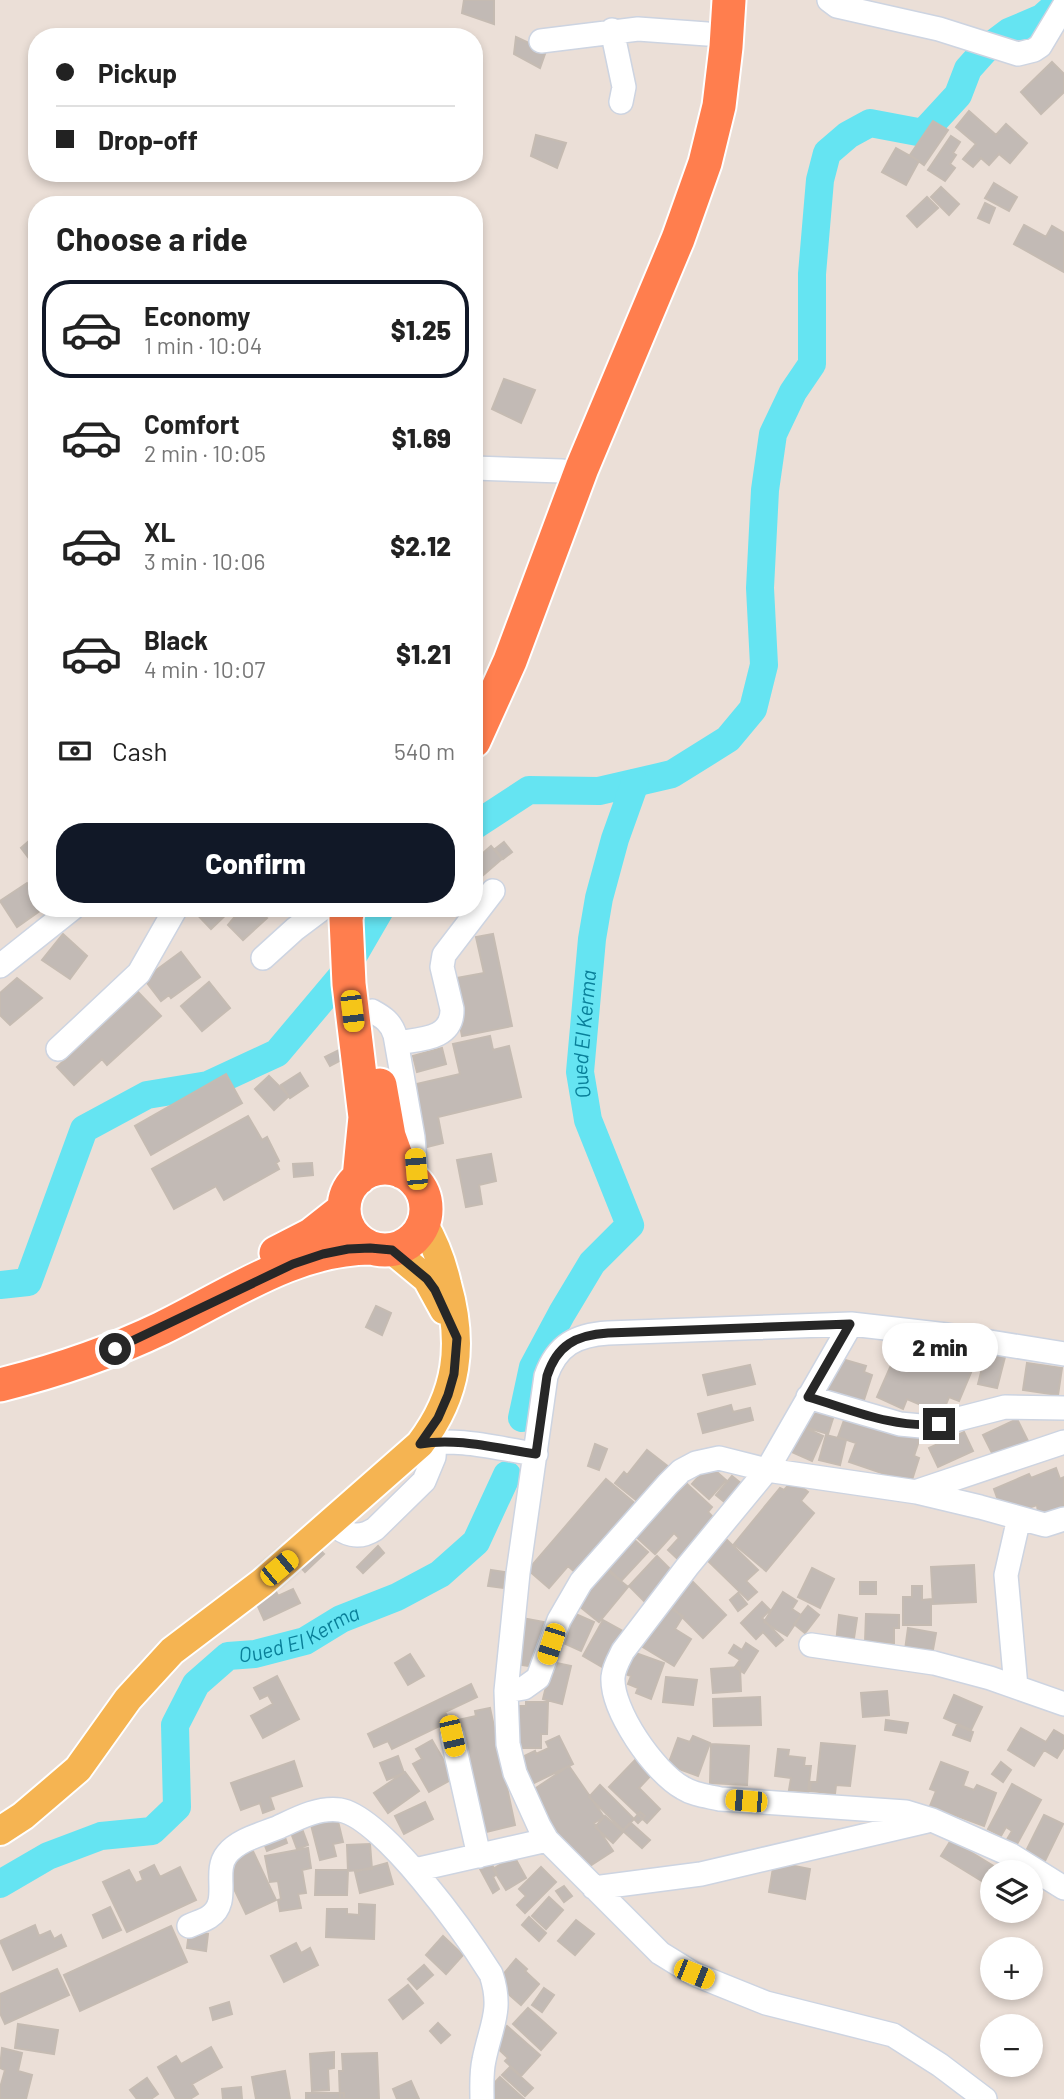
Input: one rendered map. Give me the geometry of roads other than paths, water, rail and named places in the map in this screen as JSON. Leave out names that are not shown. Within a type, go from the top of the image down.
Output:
[{"type":"highway","points":[[483,674],[670,202],[687,146],[707,34],[709,0]]},
{"type":"highway","points":[[483,721],[510,661],[582,468],[678,239],[705,163],[719,106],[729,0]]},
{"type":"highway","points":[[0,1385],[63,1369],[115,1349],[293,1264],[335,1251],[381,1249],[411,1241],[423,1223],[425,1203],[410,1178],[385,1117],[363,992],[344,917]]},
{"type":"highway","points":[[359,1178],[365,1132],[363,992]]},
{"type":"highway","points":[[381,1249],[353,1236],[347,1226],[344,1209],[347,1195],[359,1178],[380,1169],[410,1178]]},
{"type":"highway","points":[[0,1367],[51,1353],[141,1318],[299,1241],[323,1227],[344,1209]]},
{"type":"main road","points":[[0,1831],[23,1816],[78,1769],[128,1699],[172,1651],[263,1582],[428,1443],[454,1374],[457,1338],[442,1263],[432,1237],[423,1223]]},
{"type":"main road","points":[[381,1249],[427,1279],[435,1290],[457,1338]]},
{"type":"street","points":[[829,0],[837,6],[939,29],[1018,54],[1040,46],[1064,6]]},
{"type":"street","points":[[541,41],[612,30],[707,34]]},
{"type":"street","points":[[612,30],[624,86],[621,102]]},
{"type":"street","points":[[483,468],[562,471]]},
{"type":"street","points":[[483,904],[493,891]]},
{"type":"street","points":[[0,966],[62,917]]},
{"type":"street","points":[[58,1049],[139,973],[171,917]]},
{"type":"street","points":[[263,958],[332,917]]},
{"type":"street","points":[[397,1043],[433,1037],[448,1027],[452,1016],[442,967],[444,955],[473,917]]},
{"type":"street","points":[[363,992],[394,1031],[413,1137],[410,1178]]},
{"type":"street","points":[[850,1324],[767,1470],[687,1567],[623,1651],[613,1678],[617,1703],[645,1752],[682,1788],[700,1795],[759,1802],[906,1812],[932,1820],[1011,1855],[1064,1888]]},
{"type":"street","points":[[985,2099],[940,2065],[893,2035],[766,2003],[694,1974],[660,1953],[547,1840],[515,1773],[508,1744],[506,1691],[518,1573],[547,1376],[557,1355],[575,1340],[586,1335],[850,1324],[947,1335],[1064,1354]]},
{"type":"street","points":[[808,1397],[900,1424],[921,1426],[1005,1407],[1064,1408]]},
{"type":"street","points":[[917,1492],[1064,1442]]},
{"type":"street","points":[[428,1443],[536,1454]]},
{"type":"street","points":[[506,1691],[524,1688],[538,1678],[562,1614],[581,1582],[681,1471],[696,1463],[719,1458],[767,1470],[917,1492],[1058,1525]]},
{"type":"street","points":[[1016,1687],[1006,1575],[1019,1518]]},
{"type":"street","points":[[811,1645],[934,1663],[990,1678],[1064,1704]]},
{"type":"street","points":[[452,1736],[479,1856]]},
{"type":"street","points":[[189,1926],[209,1917],[220,1904],[221,1865],[225,1856],[240,1844],[303,1816],[322,1811],[340,1810],[361,1819],[415,1870],[491,1973],[496,1990],[496,2012],[483,2063],[482,2099]]},
{"type":"street","points":[[594,1888],[701,1874],[932,1820]]},
{"type":"street","points":[[415,1870],[547,1840]]},
{"type":"waterway","points":[[483,820],[529,790],[599,791],[672,774],[728,739],[753,709],[764,665],[760,588],[765,490],[773,434],[793,392],[812,364],[812,274],[820,180],[827,153],[848,135],[870,123],[923,133],[958,95],[968,69],[985,50],[1009,32],[1042,18],[1062,0]]},
{"type":"waterway","name":"Oued El Kerma","points":[[522,1418],[533,1367],[562,1313],[592,1263],[630,1225],[588,1120],[580,1072],[592,939],[599,898],[615,839],[635,783]]},
{"type":"waterway","points":[[0,1285],[28,1282],[84,1129],[147,1095],[208,1085],[277,1053],[341,977],[376,917]]},
{"type":"waterway","name":"Oued El Kerma","points":[[0,1884],[48,1856],[101,1836],[152,1831],[177,1807],[175,1725],[196,1684],[228,1656],[255,1654],[305,1641],[341,1619],[397,1597],[440,1574],[476,1542],[507,1475]]}]
